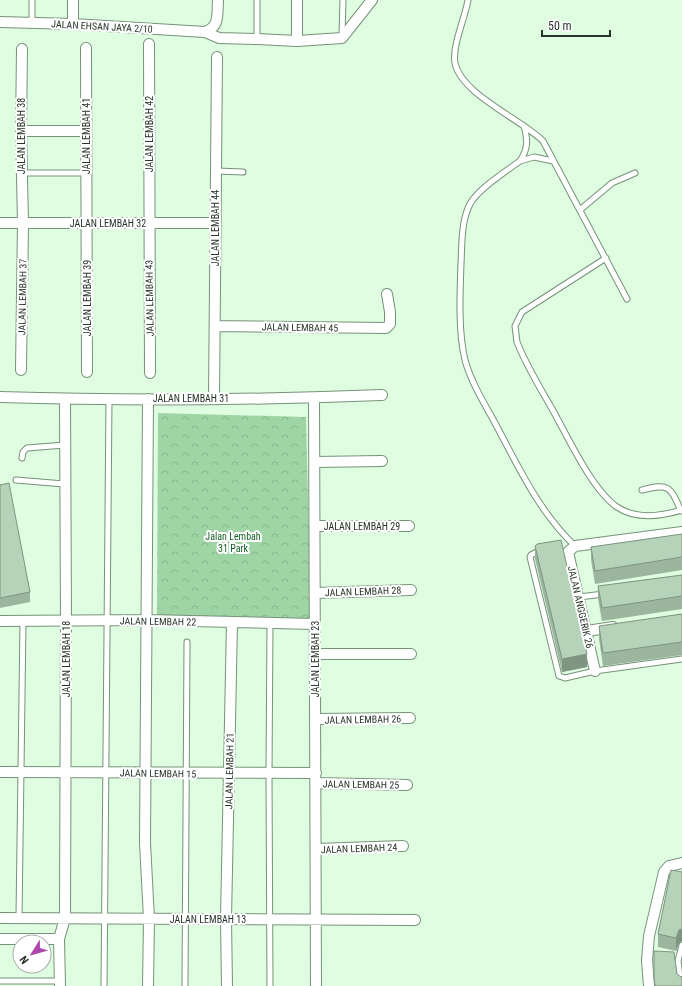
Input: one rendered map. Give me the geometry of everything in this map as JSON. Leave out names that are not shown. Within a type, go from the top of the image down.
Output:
[{"type":"street","points":[[73,0],[73,24]]},
{"type":"street","points":[[205,32],[212,30],[216,25],[218,0]]},
{"type":"street","points":[[297,41],[298,0]]},
{"type":"street","points":[[342,38],[372,0]]},
{"type":"street","name":"JALAN EHSAN JAYA 2/10","points":[[0,22],[73,24],[205,32],[219,38],[297,41],[342,38]]},
{"type":"street","name":"JALAN LEMBAH 42","points":[[148,224],[149,44]]},
{"type":"street","name":"JALAN LEMBAH 41","points":[[86,48],[87,223]]},
{"type":"street","name":"JALAN LEMBAH 38","points":[[22,49],[21,173],[23,223]]},
{"type":"street","name":"JALAN LEMBAH 44","points":[[214,399],[216,326],[215,171],[217,57]]},
{"type":"street","points":[[21,131],[86,131]]},
{"type":"street","name":"JALAN LEMBAH 32","points":[[0,223],[215,223]]},
{"type":"street","name":"JALAN LEMBAH 37","points":[[22,370],[23,223]]},
{"type":"street","name":"JALAN LEMBAH 39","points":[[87,223],[87,372]]},
{"type":"street","name":"JALAN LEMBAH 43","points":[[148,224],[150,373]]},
{"type":"street","name":"JALAN LEMBAH 45","points":[[216,326],[383,328],[388,326],[390,322],[387,294]]},
{"type":"street","name":"JALAN LEMBAH 31","points":[[0,397],[65,399],[214,399],[314,398],[382,395]]},
{"type":"street","points":[[148,398],[146,843],[149,918],[148,986]]},
{"type":"street","name":"JALAN LEMBAH 23","points":[[314,398],[316,986]]},
{"type":"street","name":"JALAN LEMBAH 18","points":[[60,983],[60,939],[65,918],[65,399]]},
{"type":"street","points":[[315,462],[382,461]]},
{"type":"street","name":"JALAN LEMBAH 29","points":[[315,526],[409,526]]},
{"type":"street","points":[[570,547],[682,532]]},
{"type":"street","name":"JALAN ANGGERIK 26","points":[[570,547],[568,552],[569,557],[595,671]]},
{"type":"street","name":"JALAN LEMBAH 28","points":[[315,593],[411,590]]},
{"type":"street","name":"JALAN LEMBAH 22","points":[[0,621],[147,620],[315,624]]},
{"type":"street","name":"JALAN LEMBAH 21","points":[[227,986],[226,919],[232,623]]},
{"type":"street","points":[[587,631],[623,626]]},
{"type":"street","points":[[315,654],[411,654]]},
{"type":"street","name":"JALAN LEMBAH 26","points":[[316,719],[410,718]]},
{"type":"street","name":"JALAN LEMBAH 15","points":[[0,772],[65,771],[147,774],[269,774],[316,778]]},
{"type":"street","name":"JALAN LEMBAH 25","points":[[316,778],[407,785]]},
{"type":"street","name":"JALAN LEMBAH 24","points":[[316,849],[403,846]]},
{"type":"street","points":[[649,986],[651,960],[649,936],[664,872],[669,866],[682,863]]},
{"type":"street","name":"JALAN LEMBAH 13","points":[[0,918],[415,920]]},
{"type":"street","points":[[0,939],[60,939]]},
{"type":"lane","points":[[32,0],[32,24]]},
{"type":"lane","points":[[257,0],[257,39]]},
{"type":"lane","points":[[342,38],[343,0]]},
{"type":"lane","points":[[468,0],[455,48],[455,63],[463,81],[484,99],[524,126],[543,141],[581,209],[627,299]]},
{"type":"lane","points":[[524,126],[527,145],[524,155],[520,161],[477,195],[466,212],[461,254],[460,290],[462,346],[468,370],[475,386],[522,474],[570,547]]},
{"type":"lane","points":[[520,161],[534,157],[553,161]]},
{"type":"lane","points":[[215,171],[243,172]]},
{"type":"lane","points":[[21,173],[86,173]]},
{"type":"lane","points":[[581,209],[612,184],[635,173]]},
{"type":"lane","points":[[606,258],[522,312],[515,326],[517,342],[575,450],[594,482],[609,501],[628,513],[650,516],[681,510],[674,494],[668,487],[660,485],[642,490]]},
{"type":"lane","points":[[104,986],[109,398]]},
{"type":"lane","points":[[22,458],[23,452],[27,448],[65,445]]},
{"type":"lane","points":[[16,480],[64,484]]},
{"type":"lane","points":[[544,550],[537,552],[530,557],[556,670],[559,676],[565,678],[595,671],[682,659]]},
{"type":"lane","points":[[579,598],[608,594]]},
{"type":"lane","points":[[19,918],[23,772],[23,621]]},
{"type":"lane","points":[[270,624],[270,986]]},
{"type":"lane","points":[[185,986],[184,919],[187,774],[187,642]]},
{"type":"lane","points":[[681,986],[680,961],[682,945]]},
{"type":"lane","points":[[670,961],[680,961]]},
{"type":"lane","points":[[0,981],[60,983]]},
{"type":"green space","name":"Jalan Lembah 31 Park","points":[[158,413],[306,417],[311,620],[157,616]]},
{"type":"building","points":[[9,483],[30,592],[0,598],[0,485]]},
{"type":"building","points":[[682,534],[682,557],[595,571],[591,547]]},
{"type":"building","points":[[561,540],[587,654],[562,659],[535,546],[537,544]]},
{"type":"building","points":[[682,575],[682,596],[602,608],[598,586]]},
{"type":"building","points":[[682,614],[682,642],[603,653],[599,626]]},
{"type":"building","points":[[671,870],[682,872],[682,929],[679,930],[676,938],[658,934]]},
{"type":"building","points":[[654,951],[674,952],[677,974],[681,977],[682,976],[682,986],[655,986]]}]
